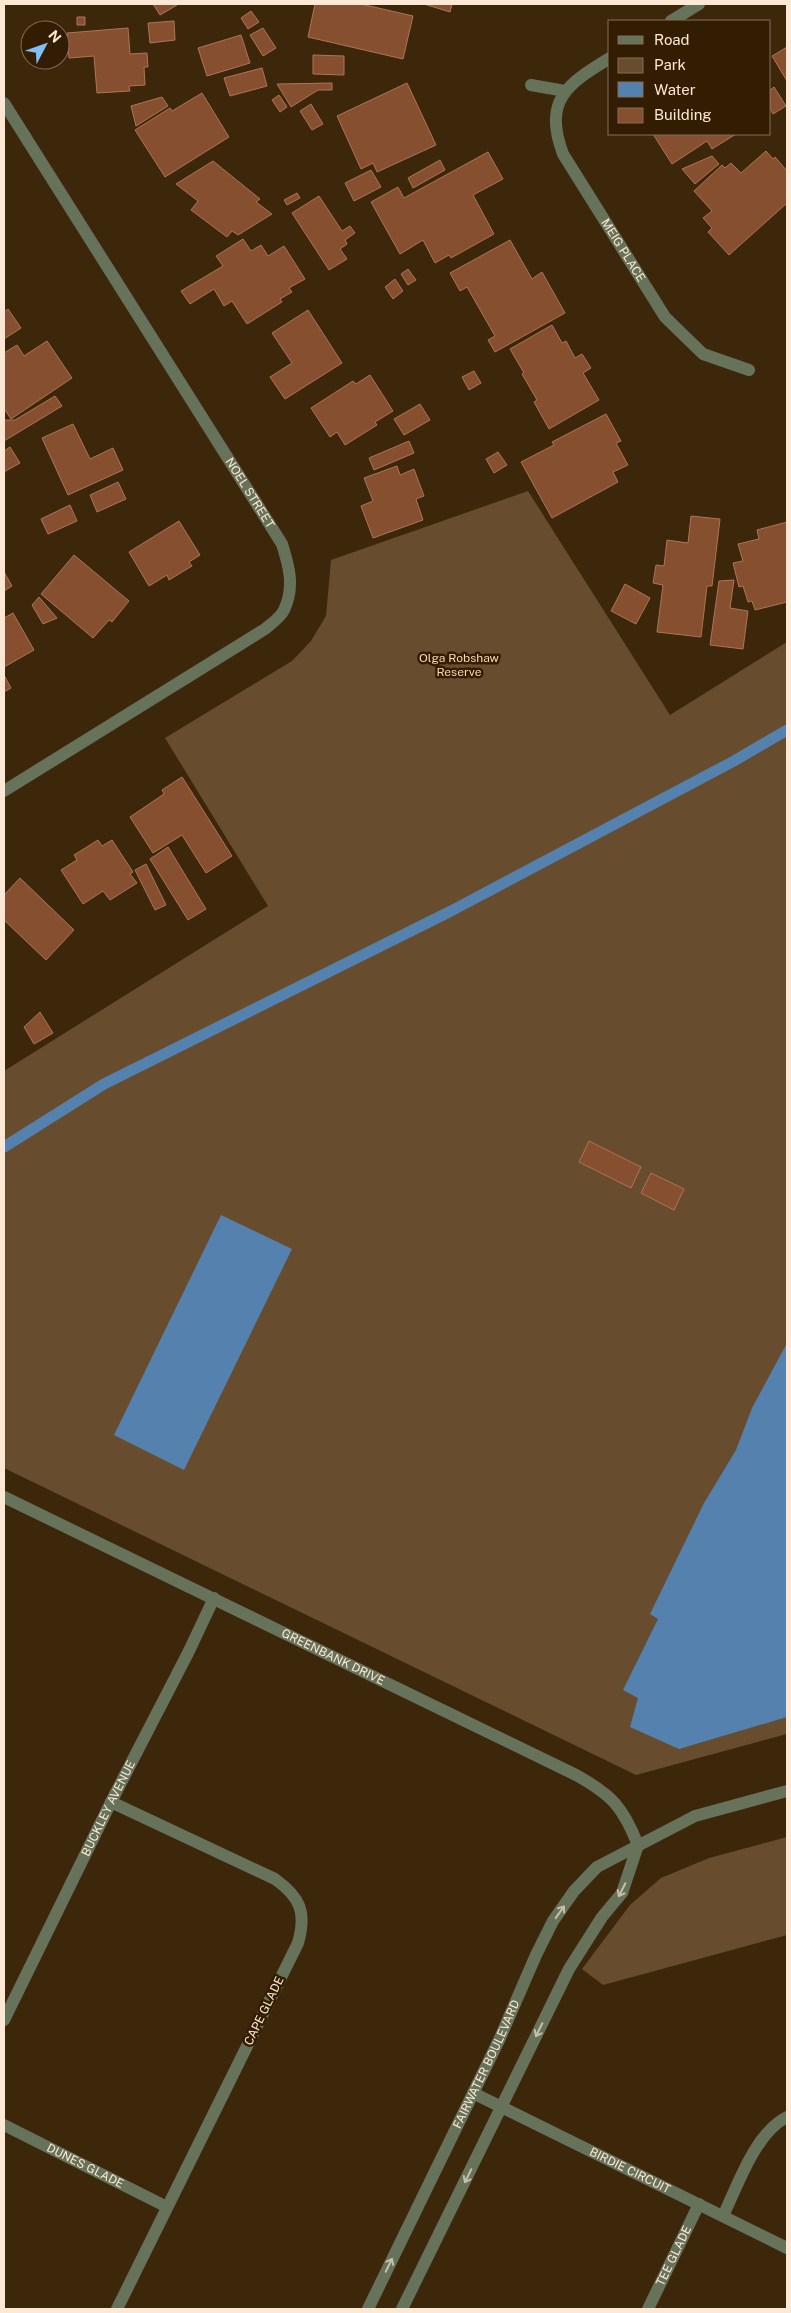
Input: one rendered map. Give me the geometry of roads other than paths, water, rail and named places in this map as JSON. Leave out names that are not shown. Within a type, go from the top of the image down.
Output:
[{"type":"street","points":[[673,20],[699,4]]},
{"type":"street","name":"MEIG PLACE","points":[[608,59],[580,76],[565,91],[556,110],[555,133],[563,154],[665,317],[703,354],[749,370]]},
{"type":"street","points":[[531,85],[565,91]]},
{"type":"street","name":"NOEL STREET","points":[[4,103],[282,544],[290,567],[290,589],[284,611],[265,629],[4,791]]},
{"type":"street","name":"GREENBANK DRIVE","points":[[4,1497],[586,1780],[614,1800],[627,1817],[638,1845]]},
{"type":"street","name":"BUCKLEY AVENUE","points":[[4,2020],[111,1802],[190,1651],[214,1598]]},
{"type":"street","name":"FAIRWATER BOULEVARD","points":[[368,2309],[473,2093],[553,1921],[574,1891],[596,1867],[695,1816],[787,1791]]},
{"type":"street","name":"CAPE GLADE","points":[[111,1802],[275,1879],[292,1891],[300,1906],[303,1926],[298,1943],[117,2309]]},
{"type":"street","points":[[402,2309],[569,1969],[602,1917],[622,1893],[638,1845]]},
{"type":"street","name":"BIRDIE CIRCUIT","points":[[473,2093],[787,2248]]},
{"type":"street","points":[[723,2216],[760,2141],[770,2129],[787,2117]]},
{"type":"street","name":"DUNES GLADE","points":[[4,2125],[167,2206]]},
{"type":"street","name":"TEE GLADE","points":[[648,2309],[698,2204]]},
{"type":"water","points":[[221,1215],[292,1249],[184,1470],[114,1435]]},
{"type":"water","points":[[787,1343],[787,1717],[679,1749],[630,1727],[638,1698],[623,1690],[658,1619],[650,1614],[704,1503],[736,1450],[752,1408]]},
{"type":"waterway","points":[[4,1147],[104,1084],[451,911],[734,761],[787,730]]},
{"type":"park label","name":"Olga Robshaw Reserve","points":[[459,665]]}]
